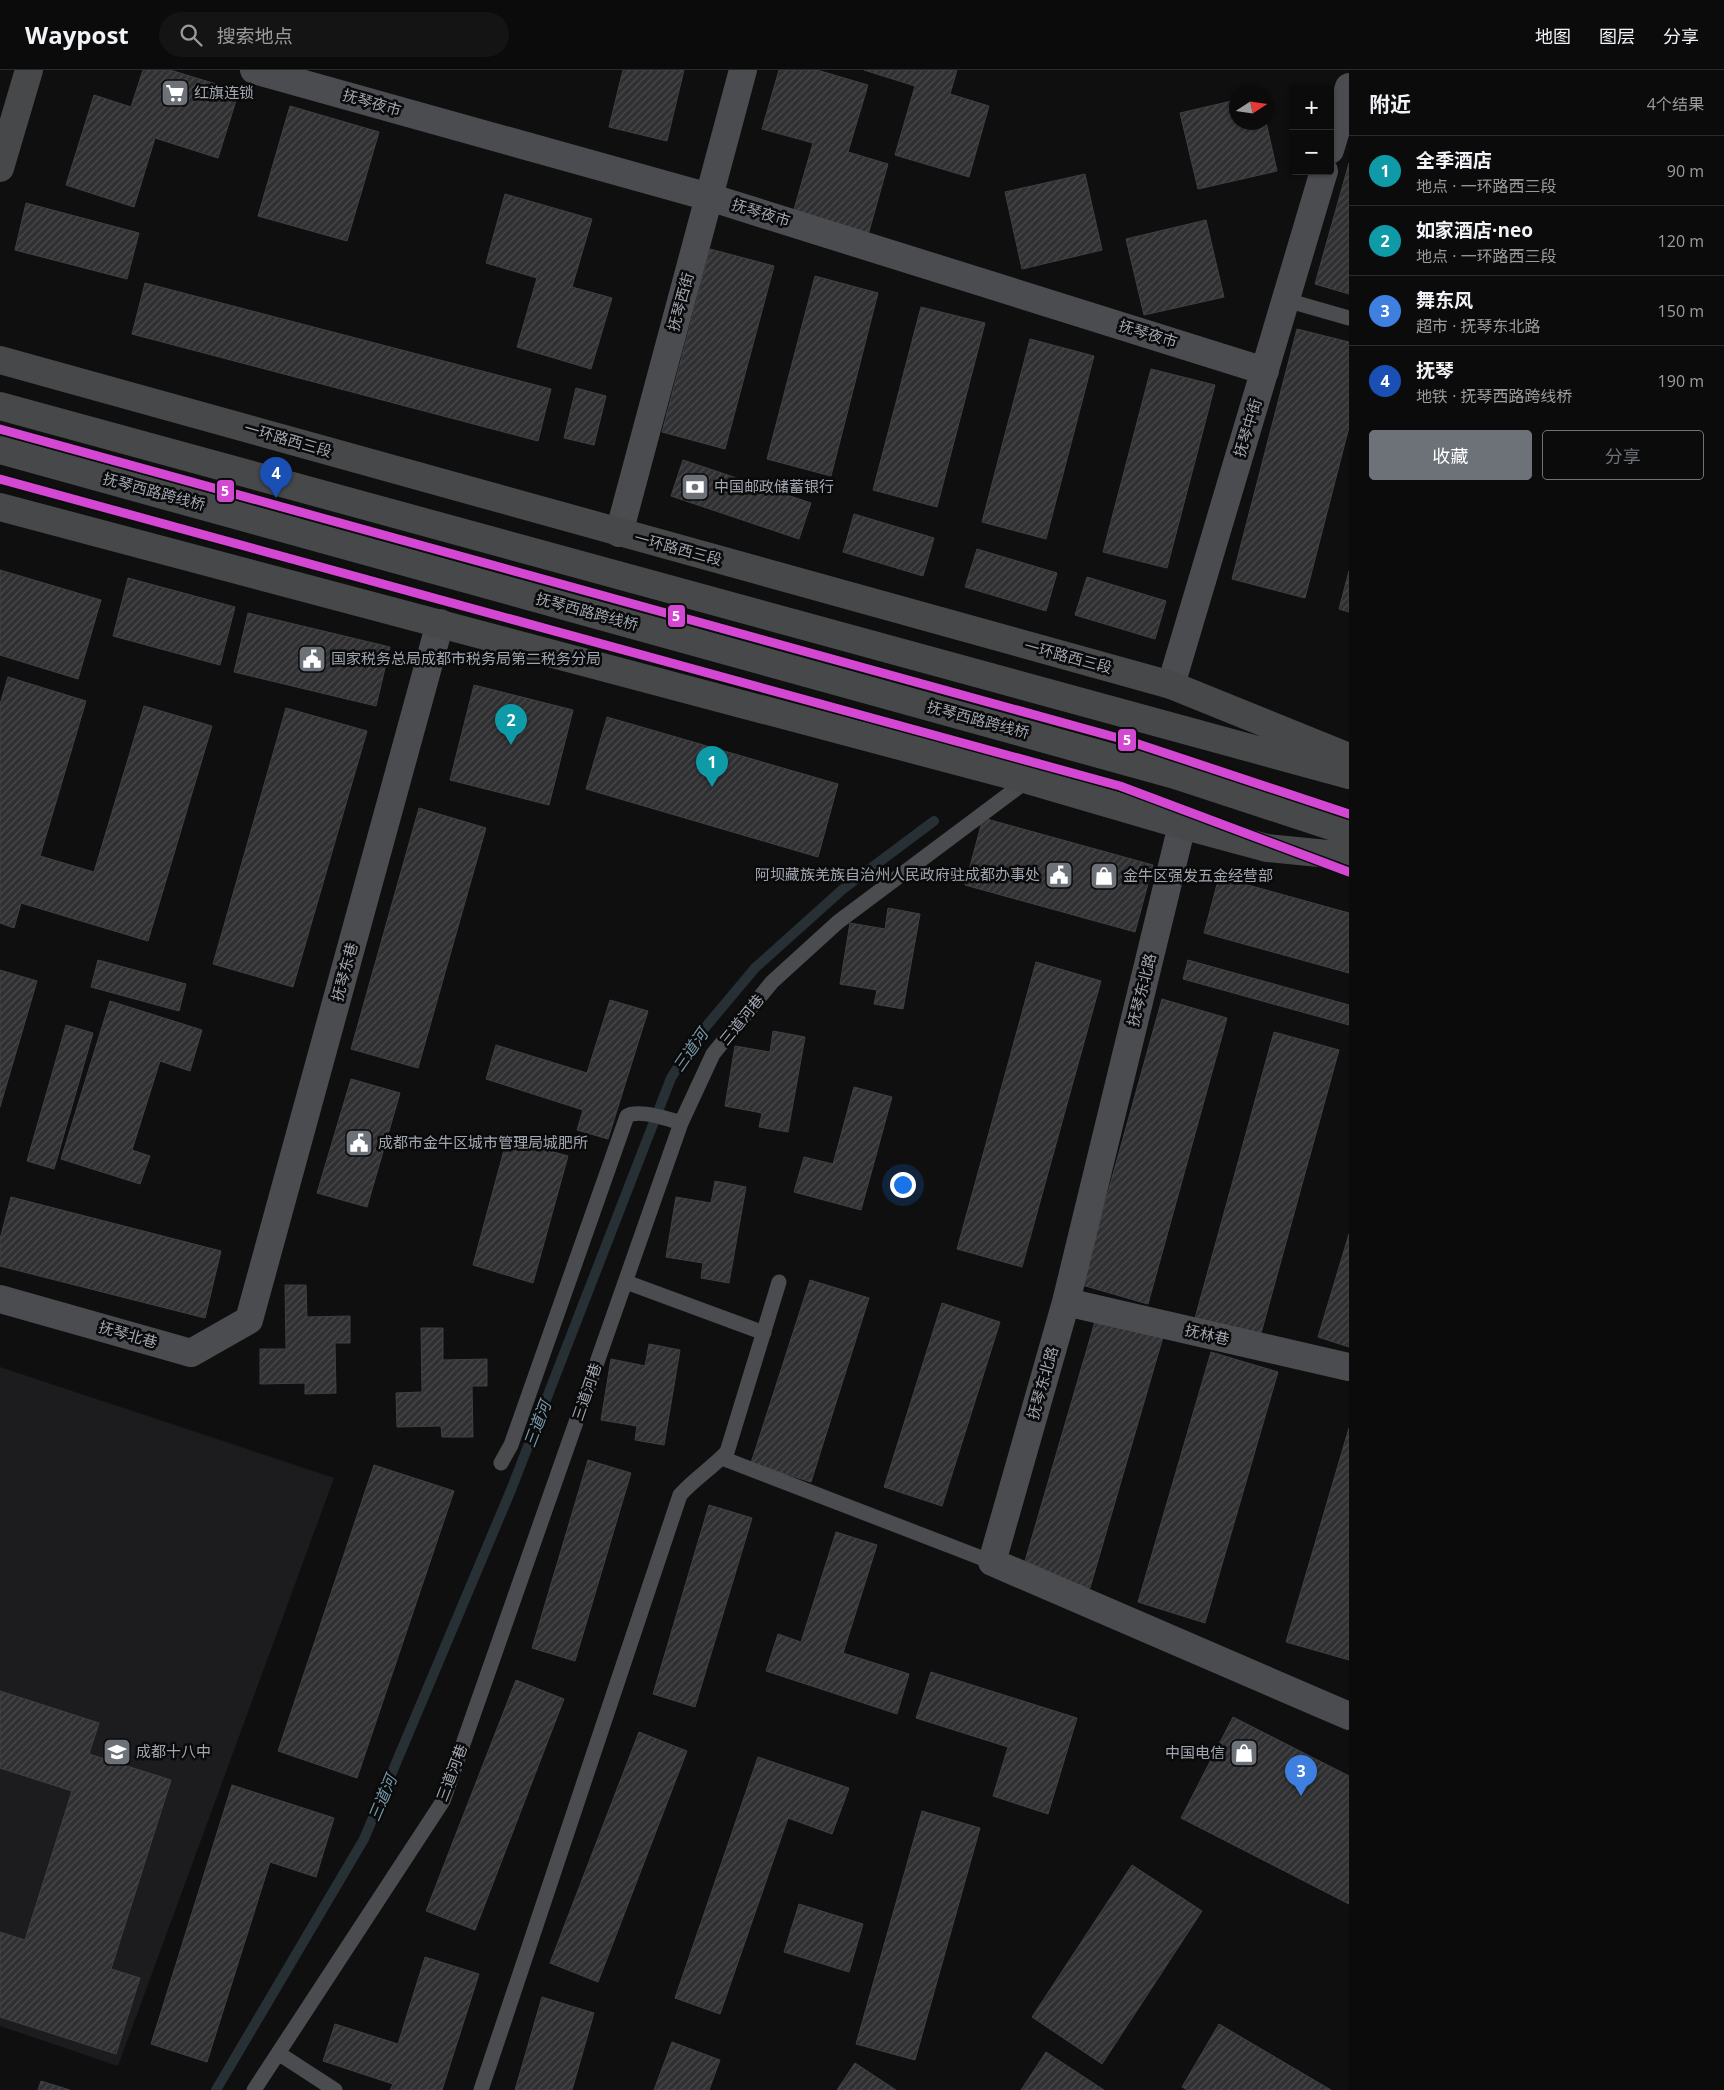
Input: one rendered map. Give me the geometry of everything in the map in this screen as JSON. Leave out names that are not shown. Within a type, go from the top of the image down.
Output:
[{"type":"main road","points":[[0,168],[29,70]]},
{"type":"main road","name":"一环路西三段","points":[[0,360],[1171,685],[1349,758]]},
{"type":"main road","points":[[0,406],[1349,775]]},
{"type":"main road","name":"抚琴西路跨线桥","points":[[0,450],[1175,775],[1349,832]]},
{"type":"main road","points":[[0,507],[1028,780],[1267,848],[1349,856]]},
{"type":"street","name":"抚琴夜市","points":[[254,70],[709,197],[1265,370]]},
{"type":"street","name":"抚琴西街","points":[[619,533],[743,70]]},
{"type":"street","points":[[1334,137],[1349,87]]},
{"type":"street","name":"抚琴中街","points":[[1171,685],[1323,175]]},
{"type":"street","name":"抚琴东巷","points":[[249,1320],[440,623]]},
{"type":"street","name":"抚琴东北路","points":[[992,1562],[1066,1302],[1182,825]]},
{"type":"street","name":"抚琴北巷","points":[[0,1299],[191,1353],[249,1320]]},
{"type":"street","name":"抚林巷","points":[[1066,1302],[1349,1367]]},
{"type":"street","points":[[992,1562],[1349,1716]]},
{"type":"lane","points":[[1286,300],[1349,318]]},
{"type":"lane","name":"三道河巷","points":[[254,2090],[443,1801],[626,1282],[677,1122],[714,1054],[772,982],[838,922],[1028,780]]},
{"type":"lane","points":[[501,1463],[511,1445],[627,1116],[632,1113],[640,1113],[677,1122]]},
{"type":"lane","points":[[626,1282],[764,1333]]},
{"type":"lane","points":[[481,2090],[680,1495],[692,1481],[714,1466],[727,1452],[779,1282]]},
{"type":"lane","points":[[722,1458],[992,1562]]},
{"type":"lane","points":[[278,2053],[335,2090]]},
{"type":"shaded area","name":"成都十八中","points":[[0,1367],[334,1478],[118,2066],[0,2026]]},
{"type":"building","points":[[143,70],[170,70],[239,91],[218,158],[155,138],[134,207],[66,185],[94,95],[131,107]]},
{"type":"building","points":[[623,70],[684,70],[667,141],[609,127]]},
{"type":"building","points":[[779,70],[817,70],[868,85],[848,152],[888,164],[868,235],[793,213],[813,143],[762,129]]},
{"type":"building","points":[[864,70],[957,70],[950,94],[989,106],[969,177],[895,155],[915,86]]},
{"type":"building","points":[[1229,102],[1229,130],[1268,130],[1277,171],[1198,189],[1180,113]]},
{"type":"building","points":[[290,106],[379,132],[347,241],[258,216]]},
{"type":"building","points":[[1349,163],[1349,294],[1315,284]]},
{"type":"building","points":[[1085,174],[1102,250],[1022,269],[1005,192]]},
{"type":"building","points":[[505,194],[592,219],[572,287],[612,298],[591,369],[517,347],[537,278],[486,263]]},
{"type":"building","points":[[26,203],[139,233],[127,279],[15,250]]},
{"type":"building","points":[[1206,220],[1224,297],[1144,315],[1126,239]]},
{"type":"building","points":[[710,249],[774,266],[725,449],[662,432]]},
{"type":"building","points":[[815,276],[878,293],[831,476],[767,459]]},
{"type":"building","points":[[145,283],[551,389],[538,441],[132,334]]},
{"type":"building","points":[[921,307],[985,323],[937,507],[873,490]]},
{"type":"building","points":[[1297,329],[1349,342],[1349,427],[1305,598],[1232,579]]},
{"type":"building","points":[[1030,339],[1094,356],[1046,539],[982,522]]},
{"type":"building","points":[[1151,369],[1215,385],[1167,568],[1103,552]]},
{"type":"building","points":[[576,388],[606,396],[594,445],[564,438]]},
{"type":"building","points":[[683,460],[811,503],[799,539],[671,496]]},
{"type":"building","points":[[854,514],[934,538],[923,576],[843,552]]},
{"type":"building","points":[[977,549],[1057,573],[1046,611],[965,587]]},
{"type":"building","points":[[0,570],[101,600],[78,679],[0,655]]},
{"type":"building","points":[[1349,571],[1349,612],[1339,609]]},
{"type":"building","points":[[1087,577],[1166,601],[1155,639],[1075,615]]},
{"type":"building","points":[[128,578],[235,607],[220,665],[113,636]]},
{"type":"building","name":"国家税务总局成都市税务局第二税务分局","points":[[248,613],[390,647],[376,706],[234,672]]},
{"type":"building","points":[[8,677],[86,701],[40,856],[94,872],[144,706],[212,726],[148,941],[21,903],[14,928],[0,923],[0,704]]},
{"type":"building","points":[[474,685],[573,710],[549,805],[450,780]]},
{"type":"building","points":[[286,708],[367,731],[293,987],[213,964]]},
{"type":"building","points":[[607,717],[838,784],[818,857],[586,789]]},
{"type":"building","points":[[419,808],[486,828],[418,1068],[351,1049]]},
{"type":"building","name":"阿坝藏族羌族自治州人民政府驻成都办事处","points":[[983,818],[1153,865],[1135,932],[965,885]]},
{"type":"building","points":[[1219,877],[1349,913],[1349,973],[1204,933]]},
{"type":"building","points":[[888,908],[920,914],[903,1009],[874,1004],[877,990],[840,984],[850,923],[885,929]]},
{"type":"building","points":[[98,960],[186,984],[179,1011],[91,987]]},
{"type":"building","points":[[1188,960],[1349,1005],[1349,1025],[1183,979]]},
{"type":"building","points":[[1036,962],[1101,981],[1022,1267],[957,1249]]},
{"type":"building","points":[[0,970],[37,981],[0,1107]]},
{"type":"building","points":[[1162,999],[1227,1018],[1148,1304],[1082,1285]]},
{"type":"building","points":[[610,1000],[648,1011],[608,1139],[577,1130],[583,1110],[486,1079],[496,1045],[587,1073]]},
{"type":"building","points":[[110,1001],[202,1030],[190,1071],[160,1061],[132,1150],[150,1156],[140,1184],[61,1159]]},
{"type":"building","points":[[66,1025],[93,1033],[54,1169],[27,1161]]},
{"type":"building","points":[[773,1031],[805,1037],[788,1132],[759,1127],[762,1113],[725,1106],[735,1046],[770,1052]]},
{"type":"building","points":[[1274,1032],[1339,1050],[1260,1337],[1195,1318]]},
{"type":"building","name":"成都市金牛区城市管理局城肥所","points":[[351,1079],[400,1093],[367,1207],[317,1193]]},
{"type":"building","points":[[854,1087],[892,1097],[861,1210],[794,1192],[804,1157],[833,1164]]},
{"type":"building","points":[[507,1139],[568,1156],[533,1283],[473,1265]]},
{"type":"building","points":[[715,1181],[746,1187],[729,1283],[701,1278],[703,1263],[666,1257],[676,1197],[711,1203]]},
{"type":"building","points":[[11,1197],[221,1251],[205,1318],[0,1266],[0,1239]]},
{"type":"building","points":[[1349,1234],[1349,1347],[1318,1337]]},
{"type":"building","points":[[810,1280],[869,1298],[811,1482],[751,1463]]},
{"type":"building","points":[[285,1285],[306,1285],[307,1317],[350,1316],[350,1343],[335,1343],[336,1393],[305,1394],[305,1383],[260,1384],[260,1349],[286,1349]]},
{"type":"building","points":[[942,1303],[1000,1322],[942,1506],[884,1487]]},
{"type":"building","points":[[1096,1318],[1163,1337],[1090,1588],[1023,1568]]},
{"type":"building","points":[[421,1328],[443,1328],[443,1360],[487,1359],[487,1386],[472,1386],[473,1437],[442,1437],[441,1426],[397,1427],[396,1393],[422,1392]]},
{"type":"building","points":[[649,1344],[680,1350],[664,1445],[635,1440],[637,1426],[601,1420],[611,1359],[645,1366]]},
{"type":"building","points":[[1211,1352],[1278,1372],[1205,1623],[1138,1602]]},
{"type":"building","points":[[1349,1428],[1349,1660],[1286,1642]]},
{"type":"building","points":[[588,1460],[631,1473],[575,1661],[532,1648]]},
{"type":"building","points":[[374,1465],[454,1491],[357,1778],[278,1751]]},
{"type":"building","points":[[709,1505],[752,1518],[695,1707],[653,1694]]},
{"type":"building","points":[[836,1532],[877,1545],[843,1653],[909,1674],[897,1714],[766,1671],[778,1634],[801,1642]]},
{"type":"building","points":[[931,1672],[1077,1718],[1048,1814],[993,1796],[1008,1747],[916,1718]]},
{"type":"building","points":[[516,1680],[564,1699],[475,1930],[426,1911]]},
{"type":"building","points":[[0,1691],[99,1723],[89,1754],[171,1780],[111,1969],[140,1978],[116,2054],[0,2017],[0,1932],[25,1940],[72,1791],[0,1768]]},
{"type":"building","points":[[1233,1717],[1349,1776],[1349,1904],[1181,1818]]},
{"type":"building","points":[[639,1732],[687,1751],[598,1982],[550,1963]]},
{"type":"building","points":[[758,1757],[849,1788],[832,1834],[788,1818],[720,2014],[675,1998]]},
{"type":"building","points":[[232,1785],[334,1818],[316,1877],[270,1862],[207,2062],[151,2044]]},
{"type":"building","points":[[922,1811],[980,1828],[915,2060],[856,2044]]},
{"type":"building","points":[[1132,1865],[1202,1911],[1102,2064],[1032,2017]]},
{"type":"building","points":[[799,1904],[863,1924],[849,1972],[784,1952]]},
{"type":"building","points":[[425,1957],[479,1974],[442,2090],[390,2090],[393,2084],[323,2061],[335,2024],[398,2044]]},
{"type":"building","points":[[542,1997],[594,2013],[572,2090],[515,2090]]},
{"type":"building","points":[[1219,2024],[1331,2090],[1187,2090],[1182,2087]]},
{"type":"building","points":[[672,2042],[720,2060],[709,2090],[654,2090]]},
{"type":"building","points":[[1046,2052],[1104,2090],[1021,2090]]},
{"type":"building","points":[[855,2063],[896,2090],[837,2090]]},
{"type":"building","points":[[41,2081],[70,2090],[38,2090]]},
{"type":"waterway","name":"三道河","points":[[216,2090],[364,1839],[511,1490],[671,1078],[698,1036],[755,968],[843,889],[934,821]]},
{"type":"transit line","name":"5","points":[[0,429],[1129,741],[1349,814]]},
{"type":"transit line","name":"5","points":[[0,479],[1120,786],[1349,872]]},
{"type":"place","name":"红旗连锁","points":[[175,93]]},
{"type":"place","name":"中国邮政储蓄银行","points":[[695,487]]},
{"type":"place","name":"抚琴","points":[[276,498]]},
{"type":"place","name":"国家税务总局成都市税务局第二税务分局","points":[[312,659]]},
{"type":"place","name":"如家酒店·neo","points":[[511,745]]},
{"type":"place","name":"全季酒店","points":[[712,787]]},
{"type":"place","name":"阿坝藏族羌族自治州人民政府驻成都办事处","points":[[1059,875]]},
{"type":"place","name":"金牛区强发五金经营部","points":[[1104,876]]},
{"type":"place","name":"成都市金牛区城市管理局城肥所","points":[[359,1143]]},
{"type":"place","name":"成都十八中","points":[[117,1752]]},
{"type":"place","name":"中国电信","points":[[1244,1753]]},
{"type":"place","name":"舞东风","points":[[1301,1796]]}]
